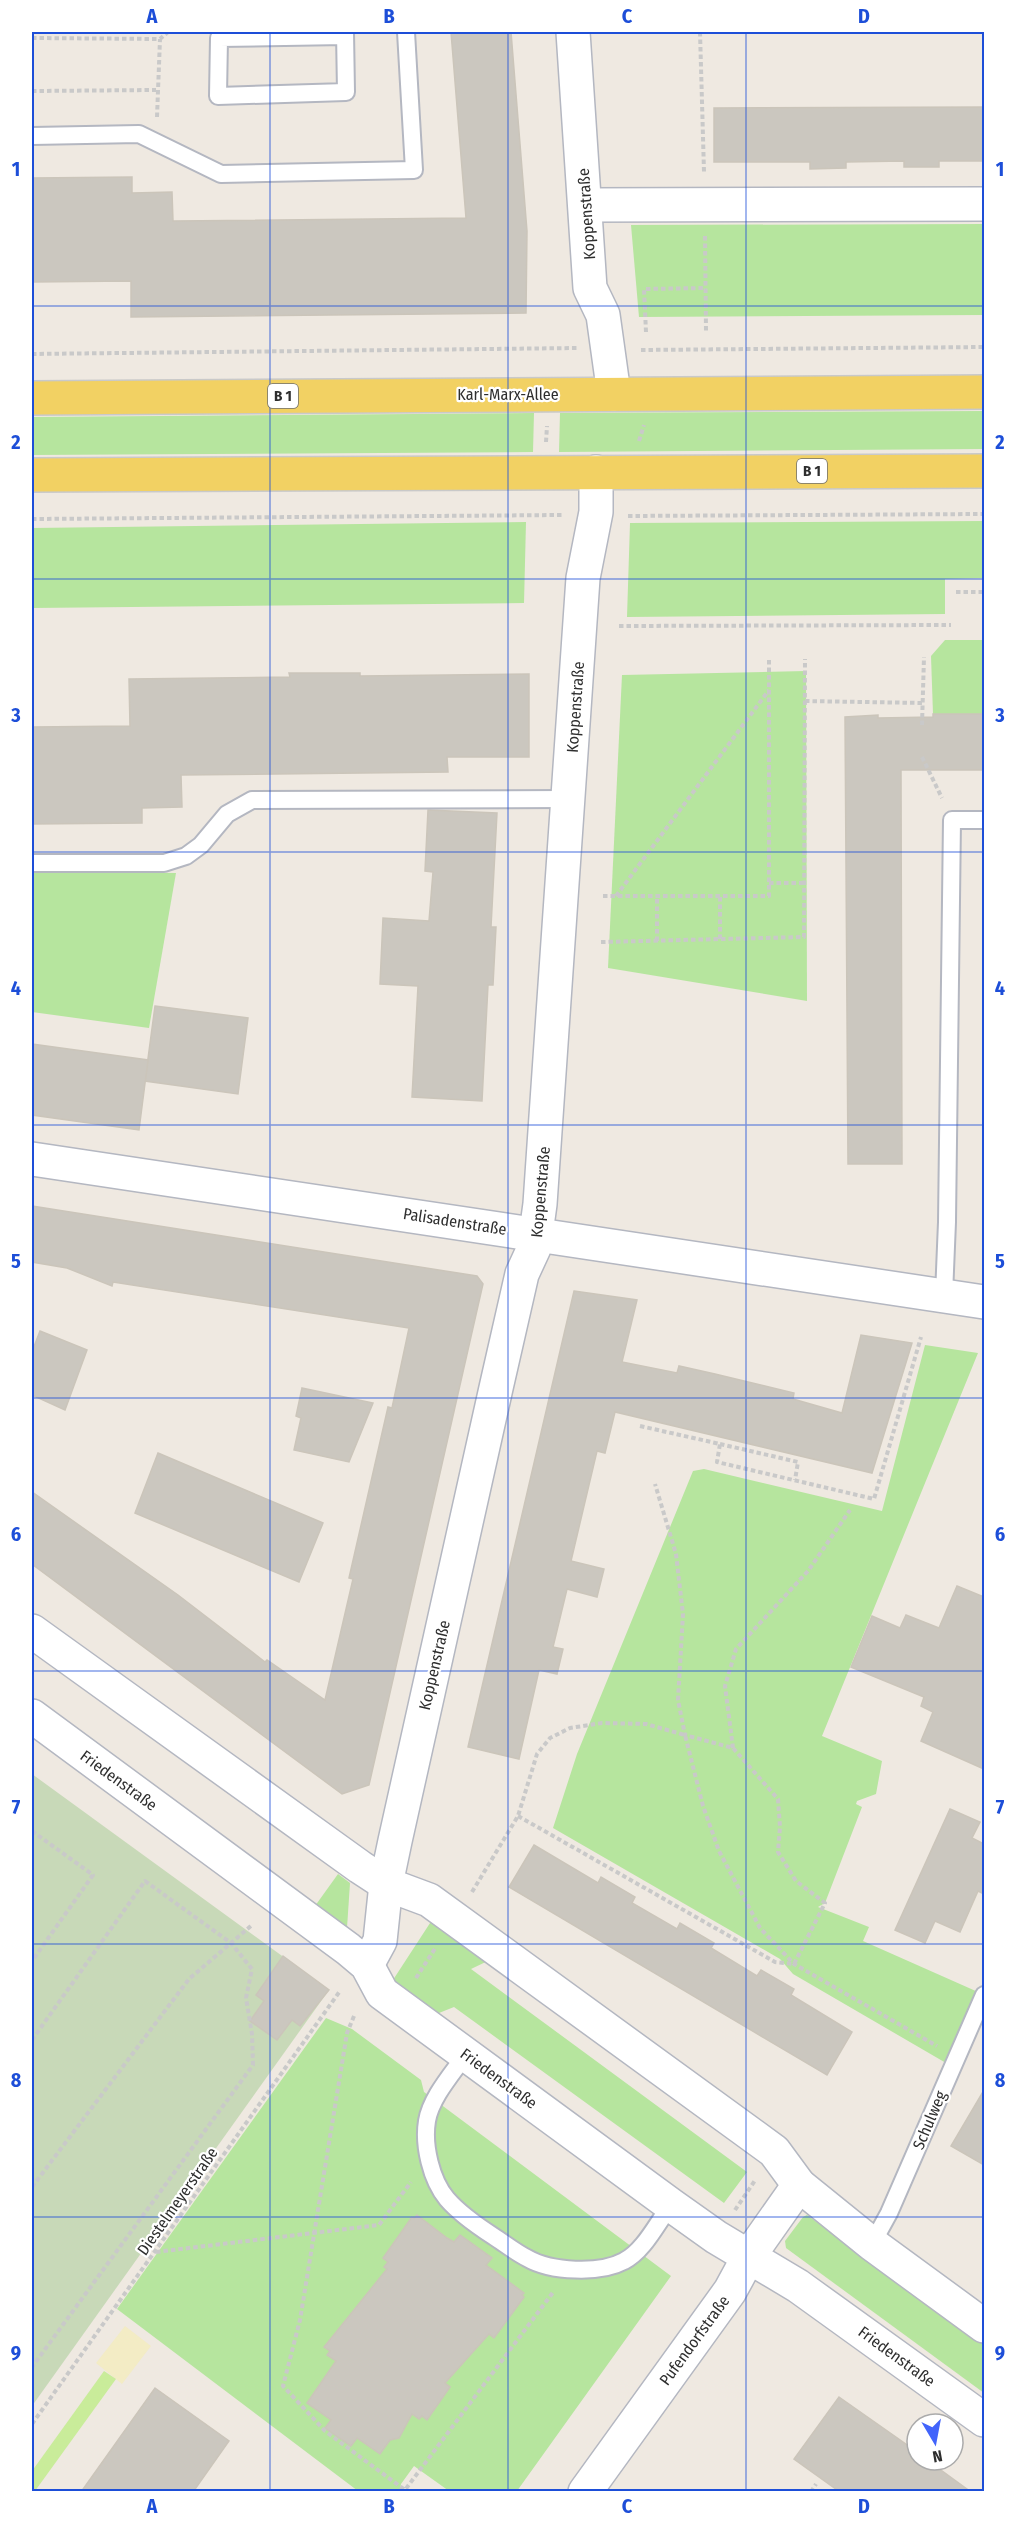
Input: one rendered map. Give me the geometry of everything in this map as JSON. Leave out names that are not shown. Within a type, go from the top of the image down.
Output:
[{"type":"main road","name":"Karl-Marx-Allee","points":[[32,399],[984,392]]},
{"type":"main road","name":"B 1","points":[[32,476],[984,471]]},
{"type":"street","name":"Koppenstraße","points":[[573,32],[590,288],[603,315],[614,394]]},
{"type":"street","points":[[586,205],[984,204]]},
{"type":"street","name":"Koppenstraße","points":[[367,1965],[380,1941],[386,1884],[495,1388],[522,1274],[534,1248],[540,1204],[584,578],[596,512],[596,472]]},
{"type":"street","name":"Palisadenstraße","points":[[32,1159],[984,1302]]},
{"type":"street","points":[[32,1631],[360,1867],[386,1884],[429,1900],[774,2151],[799,2185],[872,2244],[984,2326]]},
{"type":"street","name":"Friedenstraße","points":[[32,1716],[268,1889],[367,1965],[382,1993],[716,2237],[836,2312],[984,2420]]},
{"type":"street","name":"Pufendorfstraße","points":[[585,2492],[730,2291],[749,2256],[799,2185]]},
{"type":"lane","points":[[32,136],[140,134],[221,174],[414,170],[406,32]]},
{"type":"lane","points":[[345,34],[346,92],[218,96],[219,38],[345,34]]},
{"type":"lane","points":[[32,863],[164,863],[186,856],[201,845],[227,814],[252,800],[567,799]]},
{"type":"lane","points":[[944,1295],[947,1232],[952,820],[984,820]]},
{"type":"lane","name":"Schulweg","points":[[872,2244],[889,2213],[984,1995]]},
{"type":"lane","points":[[466,2054],[434,2103],[427,2120],[427,2142],[434,2175],[445,2197],[465,2217],[528,2259],[557,2268],[592,2270],[610,2267],[626,2260],[639,2249],[671,2205]]},
{"type":"path","points":[[32,38],[160,39],[168,32]]},
{"type":"path","points":[[700,32],[706,331]]},
{"type":"path","points":[[157,141],[156,90],[160,39]]},
{"type":"path","points":[[32,91],[156,90]]},
{"type":"path","points":[[646,332],[644,289],[706,288]]},
{"type":"path","points":[[32,354],[570,347]]},
{"type":"path","points":[[638,350],[984,347]]},
{"type":"path","points":[[630,472],[648,413],[652,359],[646,350]]},
{"type":"path","points":[[546,452],[547,423]]},
{"type":"path","points":[[32,519],[568,514]]},
{"type":"path","points":[[624,517],[984,514]]},
{"type":"path","points":[[956,592],[984,592]]},
{"type":"path","points":[[619,626],[951,625]]},
{"type":"path","points":[[922,725],[924,657]]},
{"type":"path","points":[[603,896],[769,896],[770,658]]},
{"type":"path","points":[[601,942],[804,937],[805,659]]},
{"type":"path","points":[[615,896],[769,689]]},
{"type":"path","points":[[805,701],[923,703]]},
{"type":"path","points":[[922,757],[952,820]]},
{"type":"path","points":[[769,883],[804,883]]},
{"type":"path","points":[[657,896],[657,940]]},
{"type":"path","points":[[720,896],[720,939]]},
{"type":"path","points":[[720,1444],[717,1461],[874,1499],[921,1337]]},
{"type":"path","points":[[640,1426],[798,1462],[795,1480]]},
{"type":"path","points":[[655,1484],[678,1564],[683,1614],[678,1700],[703,1806],[719,1851],[760,1928],[794,1964],[956,2057]]},
{"type":"path","points":[[794,1964],[825,1903],[796,1881],[778,1852],[780,1827],[778,1799],[733,1748],[724,1686],[736,1649],[808,1571],[850,1510]]},
{"type":"path","points":[[471,1895],[518,1816],[537,1754],[550,1738],[570,1728],[602,1723],[646,1724],[733,1748]]},
{"type":"path","points":[[518,1816],[775,1962],[794,1964]]},
{"type":"path","points":[[32,1831],[93,1875],[32,1961]]},
{"type":"path","points":[[32,2040],[145,1881],[231,1943],[252,1969],[246,1998],[252,2034],[253,2065],[32,2367]]},
{"type":"path","points":[[32,2187],[189,1979],[252,1924]]},
{"type":"path","points":[[415,1979],[438,1944]]},
{"type":"path","name":"Diestelmeyerstraße","points":[[32,2424],[340,1991]]},
{"type":"path","points":[[354,2016],[347,2033],[300,2320],[283,2386],[325,2431],[405,2490],[571,2268]]},
{"type":"path","points":[[155,2252],[379,2225],[430,2157]]},
{"type":"path","points":[[729,2219],[761,2170]]},
{"type":"path","points":[[811,2492],[816,2484]]},
{"type":"green space","points":[[984,224],[984,315],[639,317],[631,225]]},
{"type":"green space","points":[[984,411],[984,449],[559,452],[560,413]]},
{"type":"green space","points":[[534,413],[533,452],[32,455],[32,417]]},
{"type":"green space","points":[[984,521],[984,578],[945,579],[945,614],[627,617],[630,523]]},
{"type":"green space","points":[[526,522],[524,603],[32,608],[32,528]]},
{"type":"green space","points":[[945,640],[984,640],[984,714],[933,714],[931,656]]},
{"type":"green space","points":[[806,671],[807,1001],[608,968],[622,675]]},
{"type":"green space","points":[[32,872],[176,873],[149,1028],[32,1012]]},
{"type":"green space","points":[[925,1345],[978,1353],[822,1736],[882,1761],[876,1794],[857,1801],[856,1804],[862,1807],[825,1903],[818,1907],[869,1927],[863,1941],[978,1992],[946,2063],[793,1974],[780,1959],[553,1828],[577,1754],[693,1471],[704,1469],[882,1511]]},
{"type":"green space","points":[[32,1774],[329,1990],[32,2406]]},
{"type":"green space","points":[[338,1874],[350,1883],[347,1928],[315,1906]]},
{"type":"green space","points":[[432,1920],[494,1958],[471,1969],[747,2172],[724,2203],[454,2007],[429,2017],[391,1983]]},
{"type":"green space","points":[[326,2018],[352,2029],[421,2080],[424,2092],[671,2276],[517,2491],[449,2491],[414,2466],[401,2484],[400,2491],[358,2491],[117,2309]]},
{"type":"green space","points":[[807,2215],[984,2344],[984,2393],[786,2248],[785,2241]]},
{"type":"green space","points":[[104,2371],[116,2379],[35,2491],[32,2491],[32,2471]]},
{"type":"sand","points":[[125,2326],[151,2346],[122,2384],[96,2363]]},
{"type":"building","points":[[451,32],[511,32],[527,231],[526,313],[131,317],[131,281],[32,282],[32,178],[132,177],[132,193],[172,192],[173,221],[466,218]]},
{"type":"building","points":[[984,107],[984,161],[939,161],[939,167],[904,167],[904,161],[846,162],[846,168],[810,169],[810,162],[714,162],[714,108]]},
{"type":"building","points":[[289,673],[360,673],[360,676],[529,674],[529,757],[447,757],[448,772],[181,775],[182,807],[142,808],[142,823],[32,824],[32,727],[130,726],[129,679],[290,677]]},
{"type":"building","points":[[933,714],[984,714],[984,770],[901,770],[902,1164],[848,1164],[845,717],[878,715],[878,718],[933,717]]},
{"type":"building","points":[[428,810],[497,813],[491,927],[496,927],[493,985],[488,985],[482,1101],[412,1097],[418,986],[380,984],[383,918],[429,921],[433,872],[425,871]]},
{"type":"building","points":[[155,1006],[248,1018],[238,1094],[145,1081]]},
{"type":"building","points":[[32,1044],[148,1060],[139,1130],[32,1115]]},
{"type":"building","points":[[32,1206],[477,1276],[483,1284],[369,1785],[342,1794],[32,1564],[32,1492],[178,1595],[265,1662],[267,1660],[325,1700],[353,1579],[349,1578],[388,1407],[392,1408],[409,1328],[113,1282],[112,1286],[67,1268],[32,1262]]},
{"type":"building","points":[[574,1291],[637,1300],[622,1362],[677,1373],[679,1366],[715,1374],[794,1393],[793,1399],[842,1413],[861,1335],[912,1343],[872,1473],[615,1412],[605,1453],[597,1451],[571,1561],[604,1569],[597,1597],[567,1589],[553,1647],[563,1649],[557,1674],[539,1670],[519,1759],[468,1747]]},
{"type":"building","points":[[40,1331],[87,1350],[65,1410],[32,1395],[32,1352]]},
{"type":"building","points":[[302,1388],[373,1403],[349,1462],[294,1450],[301,1418],[296,1416]]},
{"type":"building","points":[[158,1453],[323,1523],[299,1582],[135,1513]]},
{"type":"building","points":[[957,1586],[984,1597],[984,1769],[921,1741],[933,1712],[921,1706],[924,1697],[851,1667],[872,1616],[900,1628],[906,1615],[939,1628]]},
{"type":"building","points":[[950,1809],[980,1822],[972,1838],[984,1844],[984,1894],[978,1891],[960,1932],[935,1921],[925,1943],[895,1930]]},
{"type":"building","points":[[534,1845],[598,1883],[601,1877],[635,1897],[632,1903],[677,1929],[680,1923],[714,1943],[711,1948],[757,1976],[761,1970],[794,1989],[791,1995],[852,2032],[827,2075],[509,1887]]},
{"type":"building","points":[[283,1956],[329,1990],[300,2026],[292,2020],[277,2040],[250,2021],[264,2001],[256,1995]]},
{"type":"building","points":[[984,2090],[984,2165],[951,2146]]},
{"type":"building","points":[[417,2215],[447,2238],[454,2242],[460,2235],[492,2258],[486,2265],[524,2293],[522,2295],[524,2297],[494,2338],[489,2334],[445,2383],[450,2387],[427,2420],[422,2416],[419,2419],[412,2414],[399,2438],[390,2440],[380,2454],[357,2438],[351,2446],[325,2428],[331,2420],[307,2403],[336,2361],[327,2355],[330,2351],[324,2347],[387,2269],[384,2267],[388,2262],[383,2258],[412,2217]]},
{"type":"building","points":[[155,2388],[229,2441],[193,2492],[81,2492]]},
{"type":"building","points":[[839,2397],[905,2444],[905,2472],[944,2472],[971,2492],[840,2492],[794,2459]]}]
